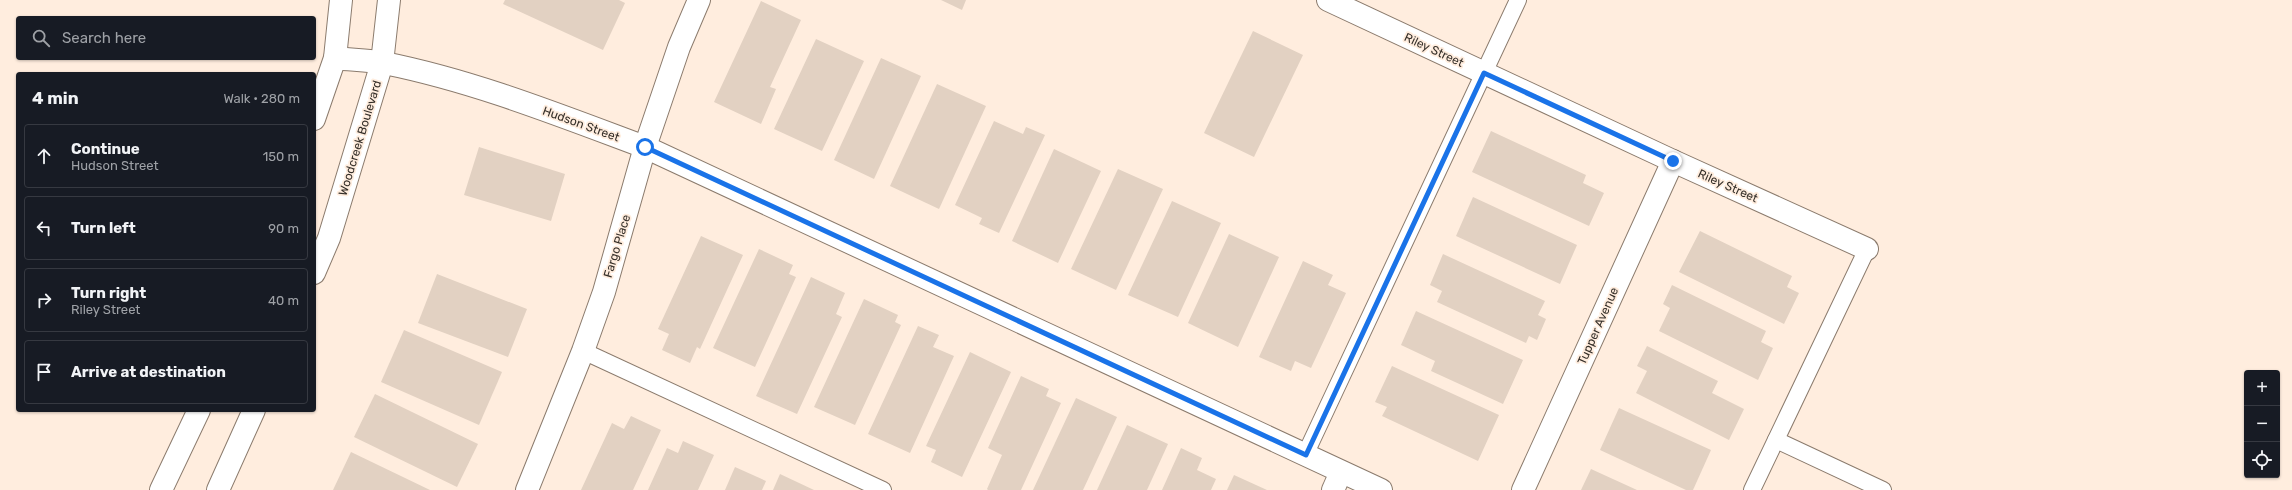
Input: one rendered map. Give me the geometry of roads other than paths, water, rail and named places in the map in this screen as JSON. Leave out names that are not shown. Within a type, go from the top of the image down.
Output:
[{"type":"street","points":[[316,114],[335,58],[341,0]]},
{"type":"street","name":"Woodcreek Boulevard","points":[[316,268],[329,238],[382,63],[389,0]]},
{"type":"street","name":"Fargo Place","points":[[527,490],[583,351],[620,238],[645,147],[679,46],[699,0]]},
{"type":"street","name":"Riley Street","points":[[1328,0],[1673,161],[1867,249]]},
{"type":"street","name":"Hudson Street","points":[[335,58],[382,63],[462,82],[537,107],[645,147],[1306,455],[1337,481],[1381,490]]},
{"type":"street","name":"Tupper Avenue","points":[[1523,490],[1673,161]]},
{"type":"street","points":[[161,490],[198,412]]},
{"type":"street","points":[[218,490],[253,412]]},
{"type":"lane","points":[[1306,455],[1518,0]]},
{"type":"lane","points":[[1752,490],[1867,249]]},
{"type":"lane","points":[[583,351],[883,490]]},
{"type":"lane","points":[[1776,440],[1883,490]]}]
